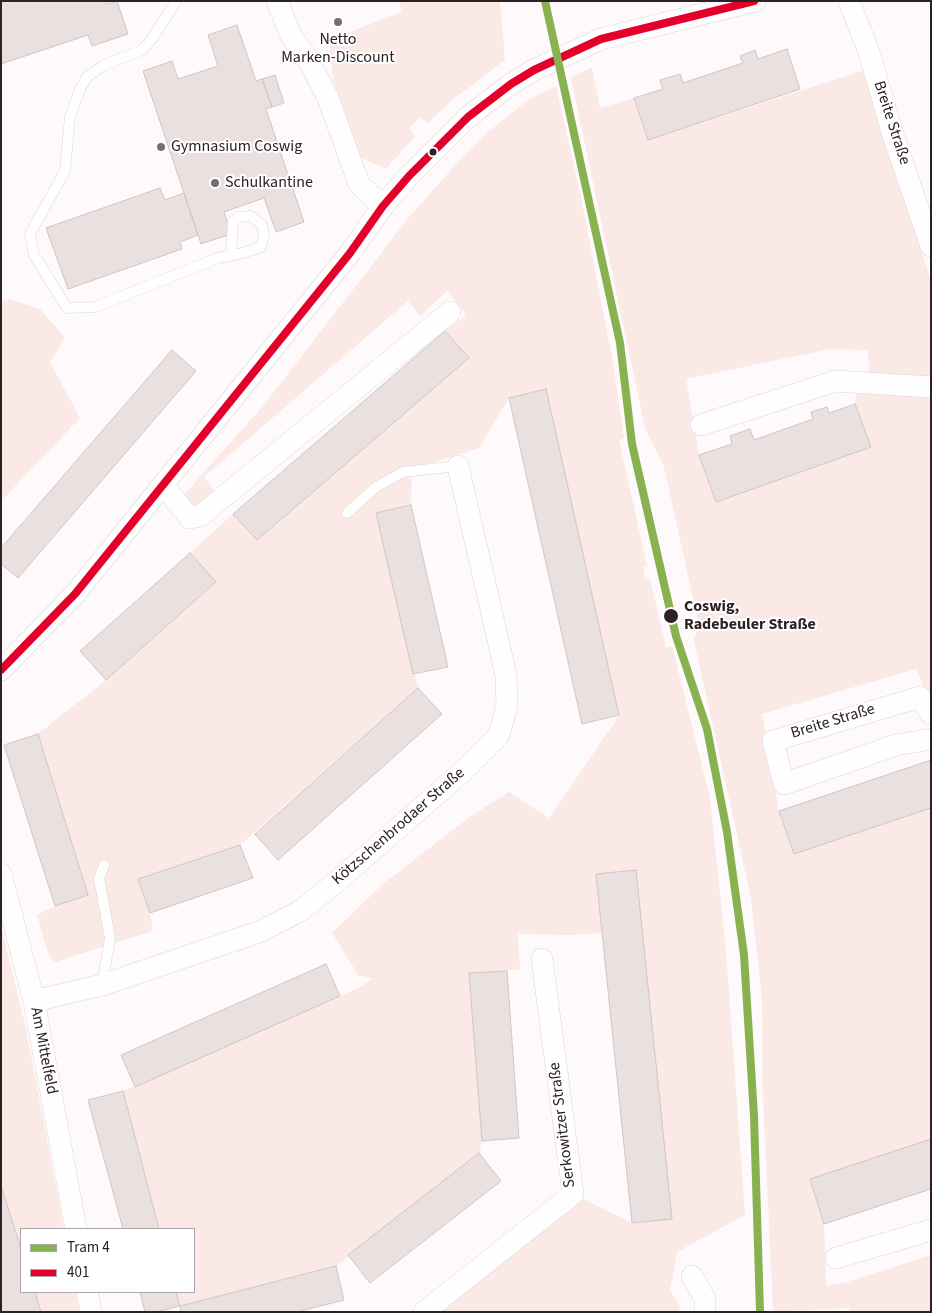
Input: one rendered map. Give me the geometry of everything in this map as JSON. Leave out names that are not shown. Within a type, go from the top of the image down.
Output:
[{"type":"street","points":[[277,1],[291,36],[309,61],[328,98],[359,184],[383,206]]},
{"type":"street","points":[[1,670],[75,594],[350,252],[383,206],[418,165],[468,117],[511,84],[534,70],[600,39],[755,1]]},
{"type":"street","name":"Breite Straße","points":[[850,1],[869,52],[892,132],[931,246]]},
{"type":"street","points":[[163,485],[190,518],[200,516],[450,312]]},
{"type":"street","points":[[701,425],[835,381],[931,387]]},
{"type":"street","name":"Kötzschenbrodaer Straße","points":[[34,1001],[102,985],[259,932],[300,911],[334,884],[461,773],[498,735],[507,706],[506,675],[458,466]]},
{"type":"street","name":"Breite Straße","points":[[931,714],[920,697],[773,741],[784,784],[896,745],[931,739]]},
{"type":"street","name":"Am Mittelfeld","points":[[1,874],[34,1001],[76,1228]]},
{"type":"street","name":"Serkowitzer Straße","points":[[424,1312],[573,1194],[542,958]]},
{"type":"street","points":[[836,1258],[931,1230]]},
{"type":"street","points":[[692,1276],[705,1299],[705,1312]]},
{"type":"street","points":[[87,1293],[91,1312]]},
{"type":"lane","points":[[176,1],[152,39],[142,50],[104,65],[88,76],[80,89],[70,117],[66,171],[30,234],[34,256],[67,308],[95,307],[218,258],[231,255]]},
{"type":"lane","points":[[347,513],[376,487],[404,472],[458,466]]},
{"type":"lane","points":[[102,985],[110,938],[99,878],[104,865]]},
{"type":"shaded area","points":[[399,1],[500,1],[505,60],[451,101],[428,123],[420,118],[409,128],[415,136],[386,169],[361,158],[333,80],[329,40],[402,12]]},
{"type":"shaded area","points":[[592,67],[600,108],[634,98],[648,140],[865,70],[931,281],[931,704],[916,669],[762,714],[779,811],[794,854],[931,808],[931,1139],[810,1179],[824,1224],[826,1286],[847,1282],[931,1255],[931,1312],[850,1312],[849,1308],[773,1312],[763,1095],[762,1000],[751,898],[694,640],[699,625],[664,467],[645,428],[571,78]],"holes":[[[830,349],[868,350],[870,387],[857,387],[855,404],[870,447],[716,502],[699,455],[686,379]]]},
{"type":"shaded area","points":[[556,86],[582,202],[613,363],[624,438],[619,440],[647,566],[643,567],[645,579],[650,579],[666,648],[672,646],[710,798],[726,952],[745,1215],[677,1252],[670,1291],[679,1303],[680,1312],[424,1312],[573,1194],[632,1223],[671,1219],[636,870],[597,874],[602,933],[570,935],[518,934],[520,969],[469,974],[482,1141],[479,1153],[336,1266],[180,1306],[176,1293],[195,1293],[195,1228],[159,1228],[123,1091],[363,986],[372,978],[359,976],[332,933],[384,883],[471,816],[509,792],[549,818],[619,716],[546,389],[509,398],[479,448],[412,469],[411,505],[376,513],[418,688],[240,845],[138,879],[150,913],[153,931],[55,962],[49,956],[37,915],[55,906],[88,895],[38,734],[106,680],[216,583],[190,553],[233,514],[257,540],[468,358],[445,331],[466,315],[447,291],[420,316],[408,301],[204,477],[215,492],[192,509],[182,497],[263,406],[410,216],[487,133],[528,100]]},
{"type":"shaded area","points":[[9,299],[40,309],[65,338],[50,362],[80,418],[1,501],[1,302]]},
{"type":"shaded area","points":[[1,926],[26,1029],[64,1228],[20,1228],[20,1293],[76,1293],[79,1312],[1,1312]]},
{"type":"building","points":[[1,1],[107,1],[108,4],[117,1],[128,34],[92,46],[88,35],[1,64]]},
{"type":"building","name":"Gymnasium Coswig","points":[[237,25],[256,81],[262,79],[272,107],[266,109],[304,222],[276,232],[264,198],[224,212],[231,234],[201,244],[143,71],[172,61],[178,79],[218,66],[208,35]]},
{"type":"building","points":[[787,49],[800,89],[648,140],[634,98],[663,89],[660,80],[680,74],[683,83],[743,63],[740,56],[755,50],[758,59]]},
{"type":"building","points":[[275,75],[284,103],[272,107],[262,79]]},
{"type":"building","points":[[160,188],[165,200],[184,193],[198,235],[180,242],[182,249],[68,289],[46,228]]},
{"type":"building","points":[[445,331],[469,358],[257,540],[233,514]]},
{"type":"building","points":[[172,350],[196,371],[18,578],[1,564],[1,548]]},
{"type":"building","points":[[546,389],[619,715],[582,724],[509,398]]},
{"type":"building","points":[[855,404],[871,447],[716,502],[699,455],[732,444],[730,436],[750,429],[754,440],[813,419],[811,412],[827,407],[829,413]]},
{"type":"building","points":[[411,505],[448,667],[413,674],[376,513]]},
{"type":"building","points":[[190,553],[216,582],[106,680],[80,651]]},
{"type":"building","points":[[418,688],[442,714],[278,860],[255,834]]},
{"type":"building","points":[[38,734],[88,895],[55,906],[4,745]]},
{"type":"building","points":[[931,760],[931,808],[794,854],[779,811]]},
{"type":"building","points":[[240,845],[253,878],[150,913],[138,879]]},
{"type":"building","points":[[636,870],[672,1219],[632,1223],[596,874]]},
{"type":"building","points":[[326,964],[340,996],[135,1087],[121,1055]]},
{"type":"building","points":[[507,971],[519,1138],[482,1141],[469,973]]},
{"type":"building","points":[[123,1091],[159,1228],[123,1228],[88,1100]]},
{"type":"building","points":[[931,1139],[931,1189],[824,1224],[810,1179]]},
{"type":"building","points":[[479,1153],[501,1181],[370,1283],[348,1255]]},
{"type":"building","points":[[1,1186],[20,1246],[20,1293],[35,1293],[41,1312],[1,1312]]},
{"type":"building","points":[[336,1266],[344,1300],[297,1312],[181,1312],[180,1306]]},
{"type":"building","points":[[140,1293],[176,1293],[180,1306],[157,1312],[145,1312]]},
{"type":"tram line","name":"4","points":[[545,1],[620,343],[632,444],[676,636],[707,729],[727,832],[744,955],[754,1116],[760,1312]]},
{"type":"transit line","name":"401","points":[[1,670],[75,594],[350,253],[383,206],[409,176],[468,117],[511,84],[534,70],[601,39],[754,1]]},
{"type":"place","name":"Netto Marken-Discount","points":[[338,22]]},
{"type":"place","name":"Gymnasium Coswig","points":[[161,147]]},
{"type":"place","name":"Schulkantine","points":[[215,183]]},
{"type":"place","name":"Coswig, Radebeuler Straße","points":[[671,616]]}]
